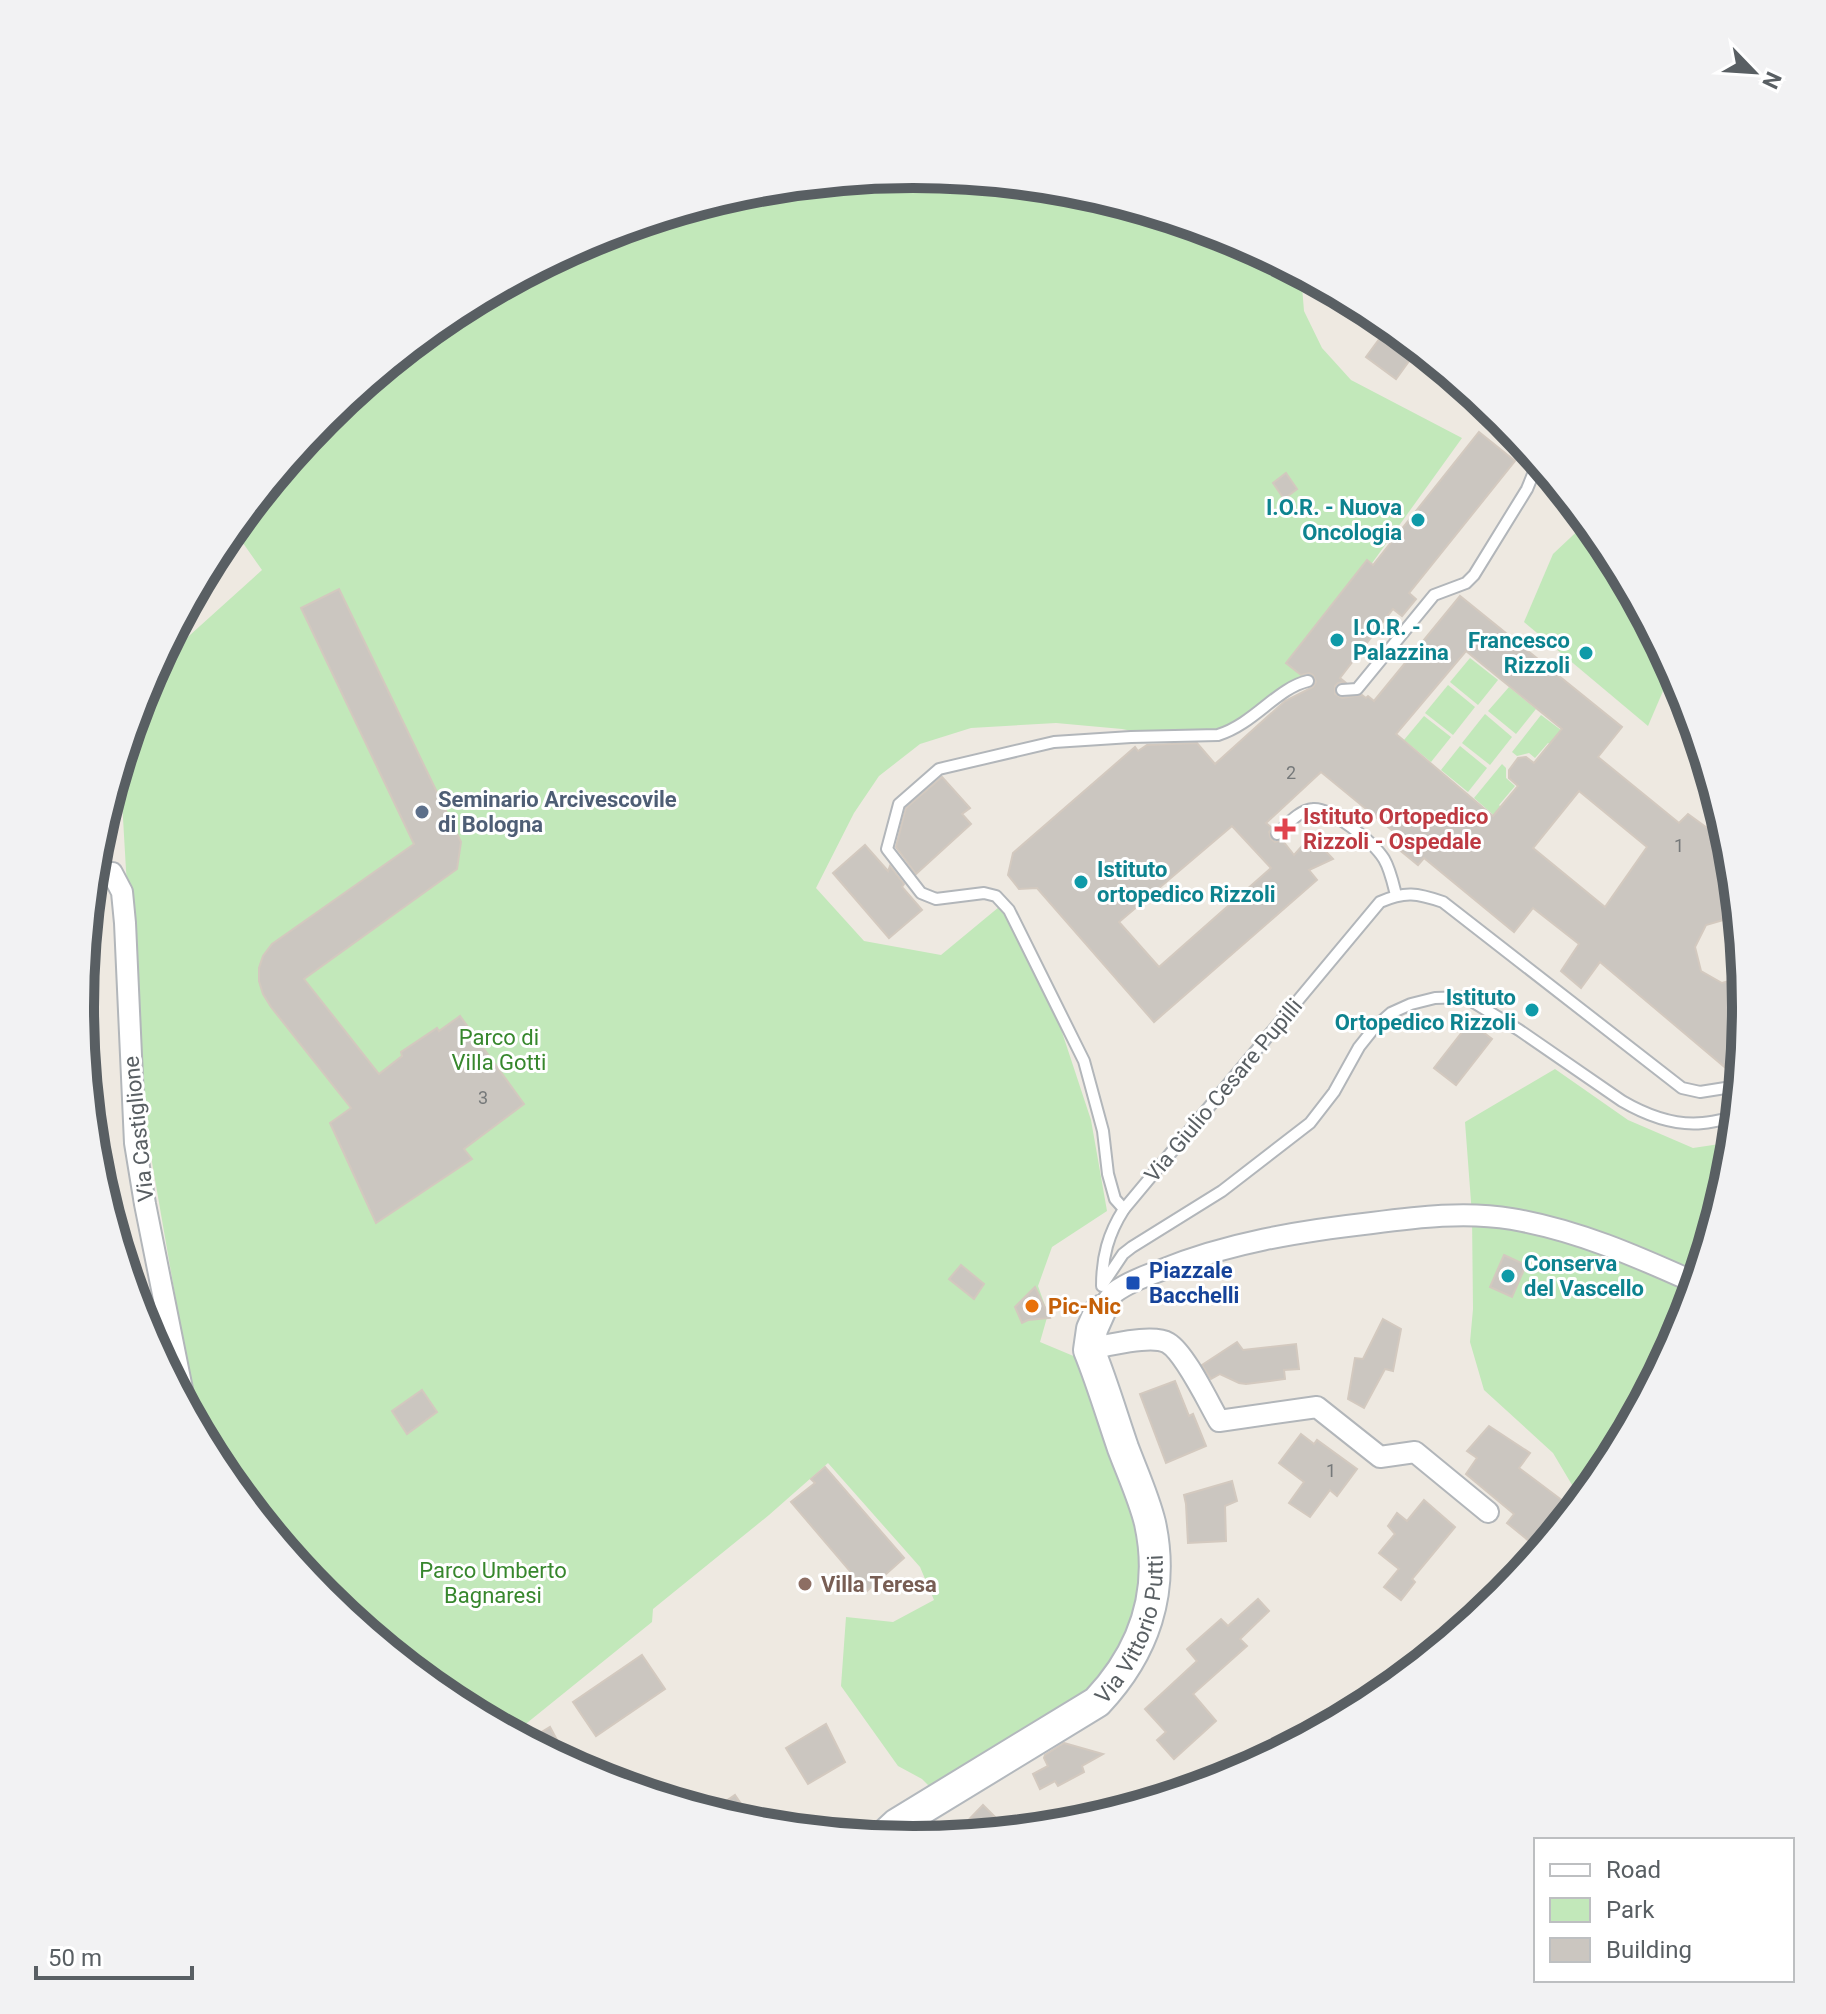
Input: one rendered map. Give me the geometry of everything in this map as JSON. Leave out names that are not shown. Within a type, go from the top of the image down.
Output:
[{"type":"street","name":"Via Castiglione","points":[[105,874],[112,873],[122,892],[135,1143],[178,1369]]},
{"type":"street","points":[[1488,1512],[1415,1452],[1380,1457],[1317,1407],[1219,1421],[1179,1352],[1168,1342],[1155,1338],[1089,1350],[1101,1299],[1188,1259],[1282,1236],[1402,1219],[1464,1215],[1508,1218],[1547,1226],[1624,1250],[1686,1278]]},
{"type":"street","name":"Via Vittorio Putti","points":[[896,1825],[1097,1702],[1116,1682],[1147,1623],[1154,1593],[1150,1522],[1089,1350]]},
{"type":"lane","points":[[1342,690],[1357,689],[1434,595],[1466,583],[1474,575],[1527,489],[1534,473]]},
{"type":"lane","points":[[1124,1209],[1115,1199],[1108,1174],[1103,1131],[1084,1061],[1009,910],[996,896],[984,893],[936,899],[921,893],[887,849],[899,804],[939,769],[1054,742],[1218,735],[1248,721],[1297,684],[1308,681]]},
{"type":"lane","points":[[1277,834],[1306,811],[1315,808],[1327,812],[1350,826],[1375,848],[1383,858],[1396,895],[1419,894],[1443,902],[1682,1088],[1700,1092],[1727,1088]]},
{"type":"lane","name":"Via Giulio Cesare Pupilli","points":[[1101,1299],[1105,1249],[1110,1232],[1124,1209],[1380,902],[1396,895]]},
{"type":"lane","points":[[1101,1299],[1123,1254],[1222,1191],[1310,1123],[1334,1092],[1359,1047],[1375,1027],[1391,1013],[1411,1004],[1435,998],[1465,997],[1637,1110],[1679,1123],[1724,1119]]},
{"type":"green space","name":"Parco di Villa Gotti","points":[[913,188],[1020,195],[1125,216],[1176,231],[1226,250],[1302,287],[1304,311],[1322,348],[1351,380],[1462,438],[1370,566],[1353,609],[1297,684],[1229,728],[1176,740],[1122,729],[1056,723],[971,728],[920,744],[879,776],[854,813],[816,888],[864,941],[941,955],[999,907],[1002,909],[1060,1026],[1091,1120],[1107,1211],[1052,1247],[1038,1286],[1048,1314],[1040,1342],[1095,1365],[1153,1493],[1126,1677],[942,1799],[922,1779],[898,1766],[841,1686],[846,1617],[893,1622],[934,1600],[920,1567],[828,1463],[653,1609],[652,1622],[522,1727],[414,1657],[334,1586],[263,1506],[204,1416],[192,1395],[148,1139],[122,796],[137,744],[177,647],[262,570],[241,540],[263,508],[297,467],[373,391],[458,326],[551,272],[650,231],[753,204],[806,195]]},
{"type":"green space","points":[[1578,530],[1648,645],[1665,682],[1648,726],[1524,622],[1553,554]]},
{"type":"green space","points":[[1470,658],[1498,680],[1478,705],[1450,682]]},
{"type":"green space","points":[[1448,685],[1475,707],[1453,735],[1425,713]]},
{"type":"green space","points":[[1509,687],[1536,709],[1516,734],[1488,711]]},
{"type":"green space","points":[[1485,714],[1512,737],[1490,765],[1462,743]]},
{"type":"green space","points":[[1541,715],[1565,733],[1554,747],[1548,743],[1535,758],[1529,753],[1517,756],[1512,752]]},
{"type":"green space","points":[[1424,716],[1451,737],[1431,762],[1404,740]]},
{"type":"green space","points":[[1460,746],[1487,768],[1468,792],[1441,770]]},
{"type":"green space","points":[[1502,764],[1506,768],[1506,778],[1515,786],[1499,805],[1504,810],[1497,818],[1474,798]]},
{"type":"green space","points":[[1555,1069],[1628,1120],[1693,1148],[1720,1144],[1704,1219],[1670,1320],[1622,1417],[1575,1489],[1553,1453],[1484,1390],[1470,1342],[1473,1309],[1472,1215],[1465,1122]]},
{"type":"building","points":[[1382,336],[1412,357],[1396,379],[1366,357]]},
{"type":"building","points":[[1479,432],[1515,461],[1409,593],[1416,599],[1402,616],[1393,609],[1340,678],[1345,682],[1335,686],[1335,694],[1342,698],[1368,696],[1374,701],[1460,596],[1622,727],[1598,757],[1679,823],[1688,814],[1710,830],[1711,827],[1727,919],[1706,925],[1695,947],[1701,971],[1722,983],[1731,980],[1730,1061],[1727,1069],[1600,962],[1581,988],[1561,971],[1579,944],[1533,908],[1514,932],[1424,858],[1418,865],[1392,844],[1399,836],[1321,772],[1266,823],[1272,828],[1269,832],[1271,839],[1275,842],[1282,840],[1294,855],[1311,836],[1333,859],[1309,870],[1317,880],[1154,1022],[1037,888],[1019,889],[1008,875],[1013,853],[1135,747],[1138,751],[1147,745],[1197,743],[1215,764],[1285,701],[1313,687],[1316,682],[1313,675],[1301,675],[1286,663],[1367,560],[1373,565]],"holes":[[[1466,651],[1562,729],[1534,763],[1526,757],[1518,758],[1509,770],[1509,778],[1518,786],[1493,816],[1396,734]],[[1579,791],[1647,847],[1605,907],[1533,848]],[[1232,826],[1271,868],[1159,967],[1119,922]]]},
{"type":"building","points":[[1286,473],[1297,489],[1284,499],[1273,483]]},
{"type":"building","points":[[339,589],[461,842],[457,869],[304,979],[379,1074],[402,1056],[401,1052],[460,1016],[524,1104],[464,1149],[472,1159],[376,1223],[330,1123],[351,1108],[271,1007],[259,981],[263,956],[272,944],[414,844],[301,608]]},
{"type":"building","points":[[942,777],[970,808],[962,814],[971,824],[916,874],[896,847],[903,819],[906,808]]},
{"type":"building","points":[[865,845],[888,871],[890,866],[904,884],[902,887],[922,910],[889,938],[833,873]]},
{"type":"building","points":[[1470,1022],[1492,1039],[1456,1085],[1434,1068]]},
{"type":"building","name":"Conserva del Vascello","points":[[1504,1255],[1526,1265],[1512,1297],[1490,1287]]},
{"type":"building","points":[[961,1265],[984,1284],[974,1299],[949,1279]]},
{"type":"building","name":"Pic-Nic","points":[[1035,1287],[1050,1318],[1022,1323],[1015,1307]]},
{"type":"building","points":[[1383,1319],[1401,1329],[1393,1371],[1385,1369],[1364,1408],[1348,1399],[1355,1358],[1363,1359]]},
{"type":"building","points":[[1237,1342],[1243,1350],[1296,1344],[1299,1369],[1284,1370],[1285,1379],[1246,1384],[1220,1374],[1211,1379],[1202,1365]]},
{"type":"building","points":[[1175,1381],[1189,1416],[1193,1414],[1206,1446],[1166,1463],[1140,1394]]},
{"type":"building","points":[[422,1390],[437,1412],[407,1434],[392,1411]]},
{"type":"building","points":[[1489,1426],[1530,1453],[1519,1468],[1563,1501],[1558,1512],[1532,1543],[1507,1523],[1514,1514],[1466,1474],[1477,1458],[1467,1451]]},
{"type":"building","points":[[1301,1434],[1314,1444],[1317,1440],[1357,1469],[1337,1496],[1330,1490],[1310,1517],[1289,1503],[1304,1482],[1279,1463]]},
{"type":"building","points":[[825,1467],[904,1558],[867,1591],[791,1502],[815,1483],[811,1479]]},
{"type":"building","points":[[1232,1481],[1237,1501],[1225,1506],[1226,1541],[1188,1543],[1184,1495]]},
{"type":"building","points":[[1424,1500],[1455,1527],[1412,1579],[1415,1582],[1401,1600],[1384,1587],[1399,1569],[1379,1553],[1395,1534],[1388,1526],[1397,1513],[1407,1521]]},
{"type":"building","points":[[1258,1599],[1269,1611],[1240,1639],[1247,1646],[1193,1694],[1216,1721],[1174,1759],[1157,1740],[1166,1732],[1145,1709],[1197,1661],[1187,1649],[1221,1619],[1228,1626]]},
{"type":"building","points":[[642,1655],[665,1689],[596,1736],[573,1702]]},
{"type":"building","points":[[826,1724],[845,1762],[808,1784],[786,1748]]},
{"type":"building","points":[[550,1727],[560,1746],[551,1742],[537,1735]]},
{"type":"building","points":[[1064,1743],[1103,1754],[1082,1766],[1084,1772],[1058,1786],[1055,1781],[1040,1789],[1033,1774],[1048,1766],[1045,1755]]},
{"type":"building","points":[[735,1795],[744,1808],[723,1803]]},
{"type":"building","points":[[983,1805],[999,1821],[967,1824],[965,1824]]},
{"type":"place","name":"I.O.R. - Nuova Oncologia","points":[[1418,520]]},
{"type":"place","name":"I.O.R. - Palazzina","points":[[1337,640]]},
{"type":"place","name":"Francesco Rizzoli","points":[[1586,653]]},
{"type":"place","name":"Seminario Arcivescovile di Bologna","points":[[422,812]]},
{"type":"place","name":"Istituto Ortopedico Rizzoli - Ospedale","points":[[1285,829]]},
{"type":"place","name":"Istituto ortopedico Rizzoli","points":[[1081,882]]},
{"type":"place","name":"Istituto Ortopedico Rizzoli","points":[[1532,1010]]},
{"type":"place","name":"Conserva del Vascello","points":[[1508,1276]]},
{"type":"place","name":"Piazzale Bacchelli","points":[[1133,1283]]},
{"type":"place","name":"Pic-Nic","points":[[1032,1306]]},
{"type":"place","name":"Villa Teresa","points":[[805,1584]]},
{"type":"park label","name":"Parco Umberto Bagnaresi","points":[[493,1582]]}]
